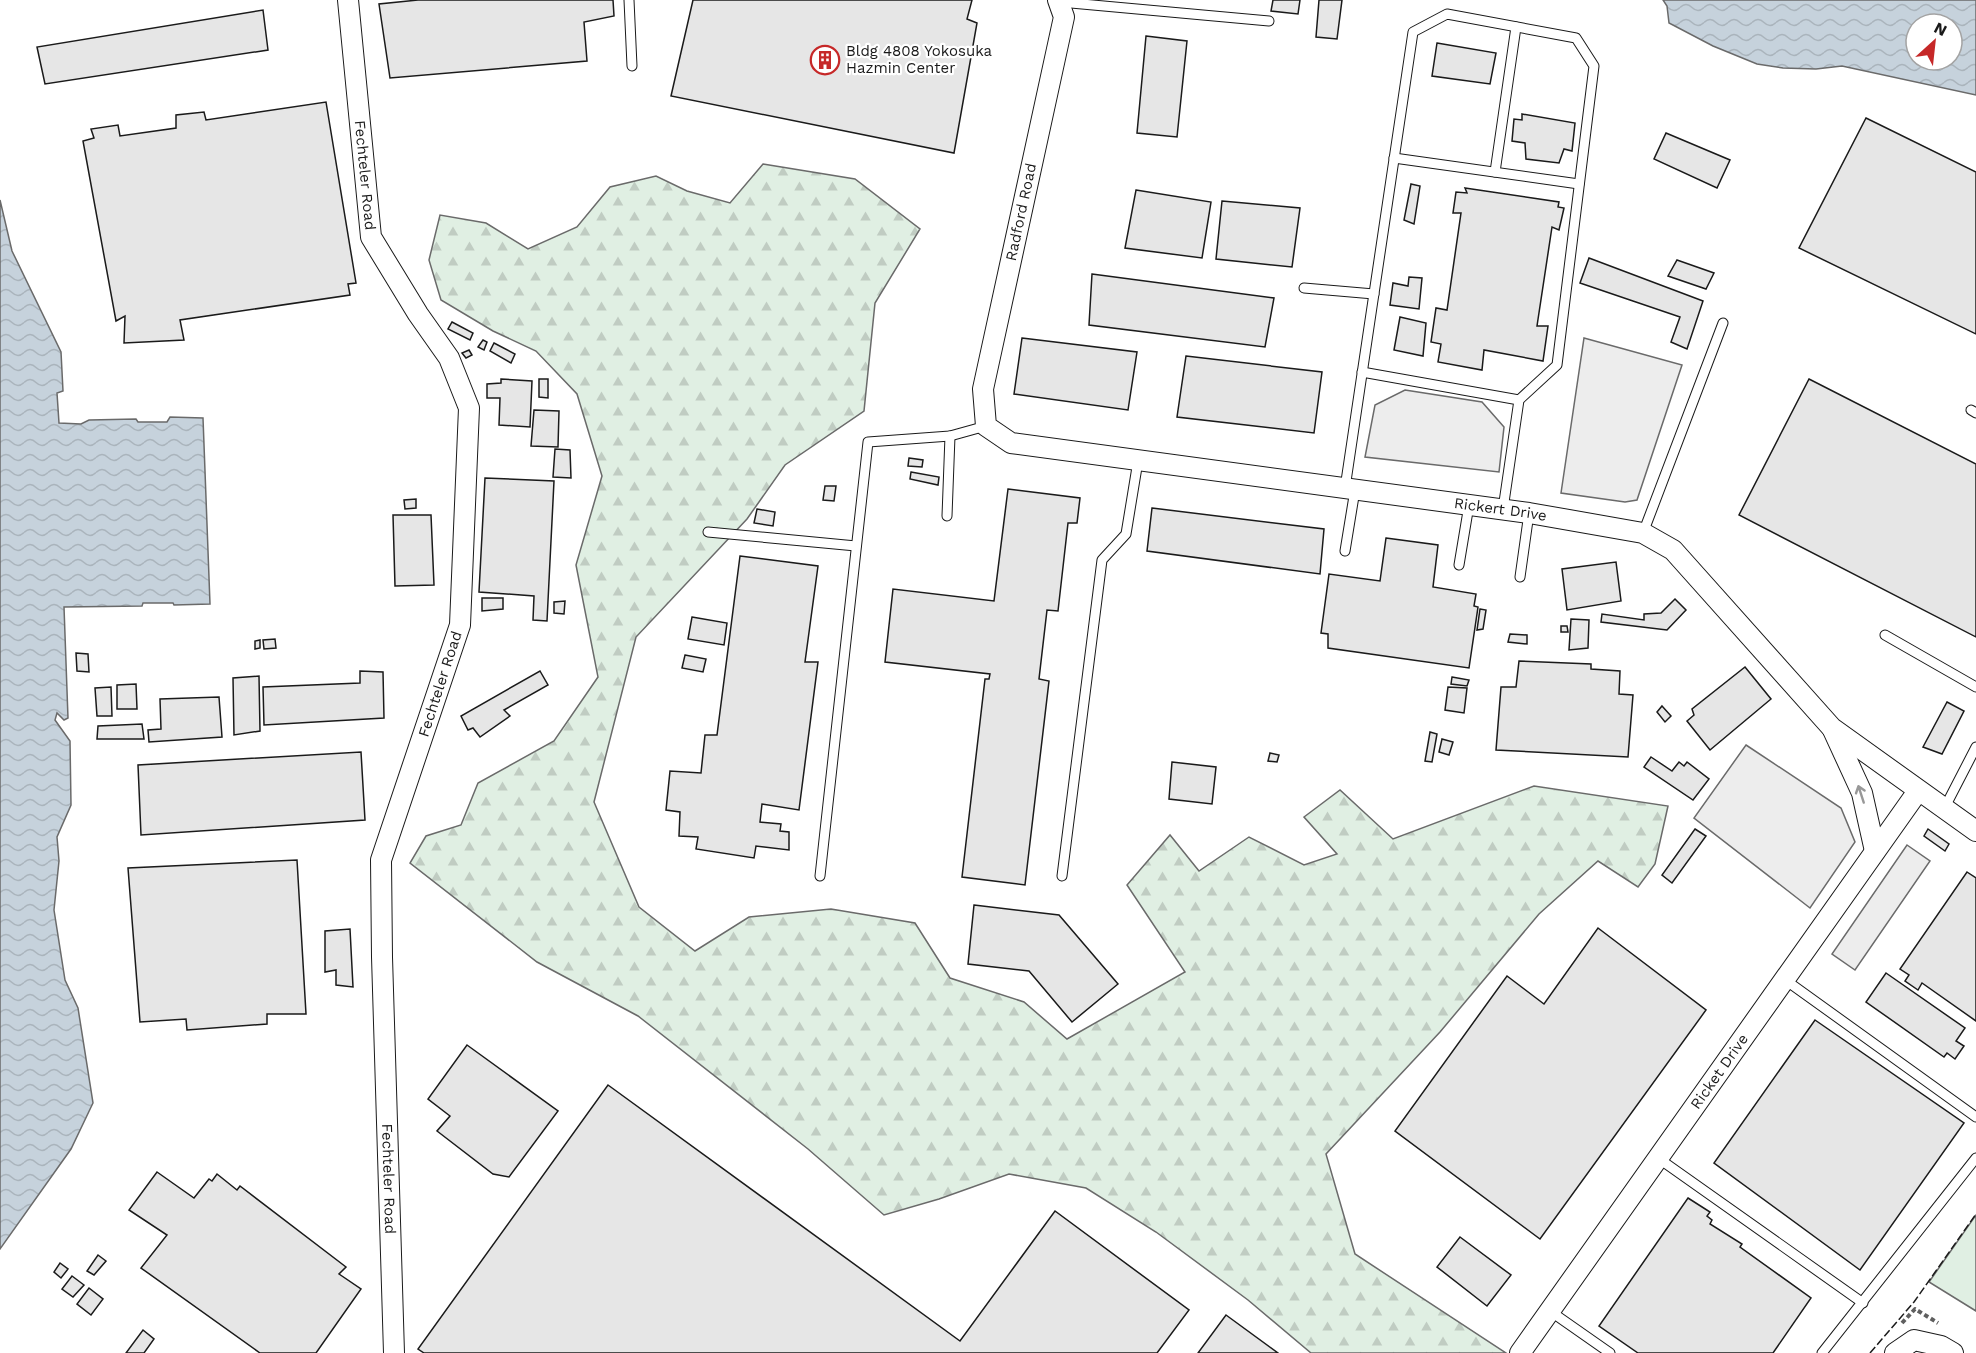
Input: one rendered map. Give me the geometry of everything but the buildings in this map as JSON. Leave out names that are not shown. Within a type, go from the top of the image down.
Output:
[{"type":"street","name":"Fechteler Road","points":[[348,0],[371,237],[418,314],[449,358],[469,408],[460,625],[381,860],[394,1353]]},
{"type":"street","name":"Radford Road","points":[[986,426],[982,389],[1064,17],[1058,1]]},
{"type":"street","name":"Rickert Drive","points":[[986,426],[1011,443],[1503,509],[1643,533],[1672,550],[1832,728],[1976,831]]},
{"type":"street","points":[[1832,728],[1862,793],[1875,851]]},
{"type":"street","name":"Ricket Drive","points":[[1520,1353],[1918,791]]},
{"type":"street","points":[[1895,1353],[1914,1340],[1941,1346],[1953,1353]]},
{"type":"lane","points":[[629,0],[632,66]]},
{"type":"lane","points":[[1058,1],[1269,21]]},
{"type":"lane","points":[[1345,551],[1362,372],[1413,32],[1447,14],[1576,39],[1594,66],[1557,365],[1519,400],[1503,509]]},
{"type":"lane","points":[[1494,172],[1516,27]]},
{"type":"lane","points":[[1394,158],[1579,184]]},
{"type":"lane","points":[[1304,288],[1374,294]]},
{"type":"lane","points":[[1643,533],[1723,323]]},
{"type":"lane","points":[[1362,372],[1519,400]]},
{"type":"lane","points":[[820,876],[868,441],[950,436],[986,426]]},
{"type":"lane","points":[[947,516],[950,436]]},
{"type":"lane","points":[[1062,876],[1102,560],[1126,534],[1138,460]]},
{"type":"lane","points":[[1460,565],[1469,505]]},
{"type":"lane","points":[[1520,577],[1529,513]]},
{"type":"lane","points":[[708,532],[856,546]]},
{"type":"lane","points":[[1885,635],[1976,687]]},
{"type":"lane","points":[[1944,808],[1976,747]]},
{"type":"lane","points":[[1784,980],[1976,1117]]},
{"type":"lane","points":[[1658,1158],[1863,1303]]},
{"type":"lane","points":[[1822,1353],[1976,1158]]},
{"type":"lane","points":[[1550,1311],[1610,1353]]},
{"type":"green space","points":[[763,164],[855,179],[920,229],[875,303],[864,411],[785,465],[747,519],[636,637],[594,802],[639,907],[695,951],[749,917],[831,909],[915,923],[950,978],[1024,1002],[1067,1039],[1185,972],[1127,885],[1170,835],[1199,871],[1249,837],[1304,865],[1337,854],[1304,817],[1340,790],[1393,839],[1534,786],[1668,806],[1655,864],[1638,887],[1598,861],[1539,914],[1440,1032],[1326,1154],[1355,1254],[1506,1353],[1311,1353],[1248,1300],[1156,1232],[1086,1188],[1009,1174],[939,1199],[884,1215],[808,1149],[638,1016],[537,962],[410,863],[426,836],[461,825],[478,783],[554,741],[598,677],[576,565],[602,476],[577,394],[536,351],[493,331],[441,300],[429,260],[440,215],[486,223],[528,249],[577,227],[610,187],[656,176],[687,191],[730,203]]},
{"type":"green space","points":[[1976,1215],[1976,1311],[1929,1282]]},
{"type":"shaded area","points":[[1584,338],[1682,365],[1637,500],[1625,502],[1561,493]]},
{"type":"shaded area","points":[[1405,390],[1482,402],[1504,427],[1499,472],[1365,457],[1375,405]]},
{"type":"shaded area","points":[[1746,745],[1841,808],[1855,842],[1810,908],[1694,818]]},
{"type":"shaded area","points":[[1907,845],[1930,861],[1855,970],[1832,954]]},
{"type":"water","points":[[1663,0],[1976,0],[1976,95],[1842,66],[1816,69],[1757,64],[1713,46],[1669,23],[1667,6]]},
{"type":"water","points":[[0,200],[12,251],[61,352],[63,391],[57,393],[59,423],[81,424],[89,420],[136,419],[138,422],[167,422],[170,417],[203,418],[210,604],[143,603],[142,606],[64,607],[68,718],[64,720],[57,713],[55,720],[70,741],[71,805],[57,837],[59,861],[54,910],[65,980],[78,1008],[93,1103],[71,1149],[0,1249]]},
{"type":"fence","points":[[1870,1353],[1914,1302],[1976,1214]]},
{"type":"place","name":"Bldg 4808 Yokosuka Hazmin Center","points":[[825,60]]}]
